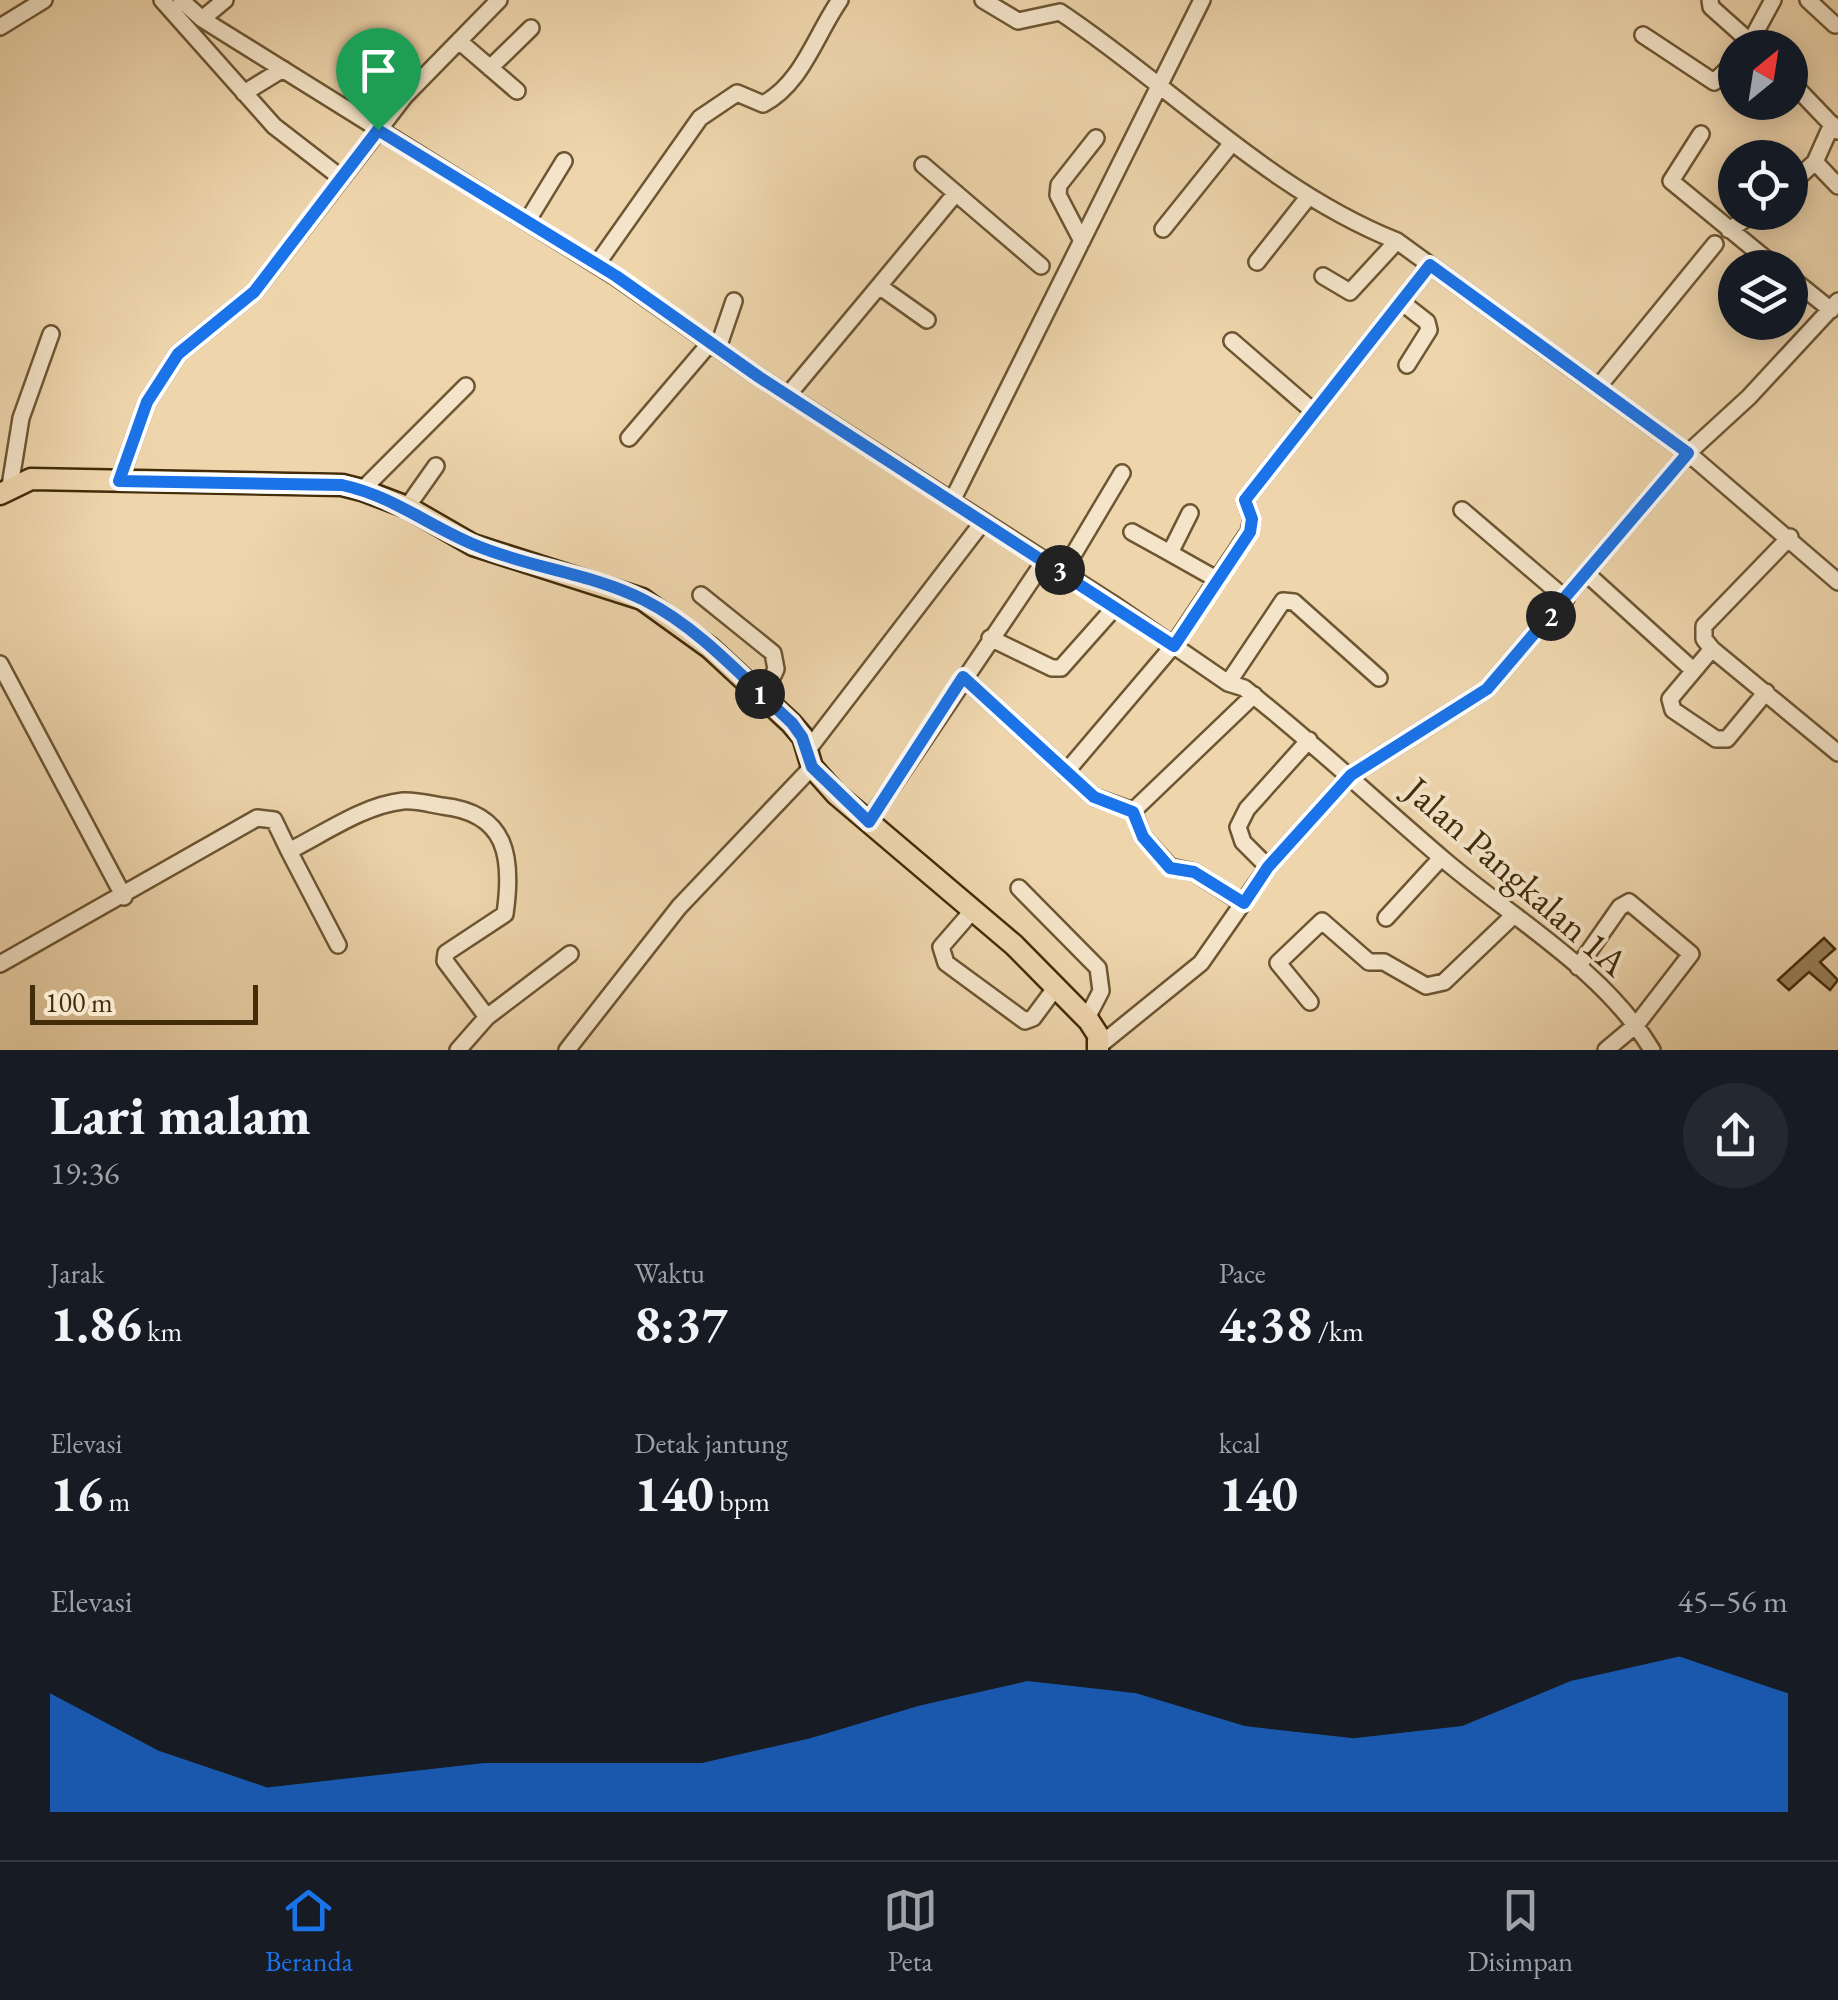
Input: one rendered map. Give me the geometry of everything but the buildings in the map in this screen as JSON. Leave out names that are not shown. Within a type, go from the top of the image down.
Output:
[{"type":"main road","points":[[5,490],[31,479],[342,485],[408,508],[473,545],[642,599],[710,648],[792,723],[809,759],[869,822],[974,909],[1056,987],[1087,1018],[1099,1048]]},
{"type":"street","points":[[0,27],[44,0]]},
{"type":"street","points":[[162,0],[289,140],[340,177]]},
{"type":"street","name":"Jalan Pangkalan 1A","points":[[181,0],[202,19],[597,264],[982,523],[1116,606],[1228,683],[1254,695],[1351,775],[1441,858],[1578,966],[1637,1024],[1652,1050]]},
{"type":"street","points":[[202,19],[225,0]]},
{"type":"street","points":[[119,481],[147,402],[178,354],[254,292],[378,130],[498,0]]},
{"type":"street","points":[[597,264],[700,118],[737,92],[763,104],[771,100],[808,59],[840,0]]},
{"type":"street","points":[[983,0],[1018,21],[1060,12],[1232,143],[1309,196],[1346,221],[1397,241],[1688,453],[1838,582]]},
{"type":"street","points":[[1710,0],[1711,7],[1735,30]]},
{"type":"street","points":[[1759,30],[1773,0]]},
{"type":"street","points":[[1808,0],[1836,25]]},
{"type":"street","points":[[952,502],[1122,168],[1196,2]]},
{"type":"street","points":[[490,68],[532,28]]},
{"type":"street","points":[[1642,35],[1714,82],[1718,78]]},
{"type":"street","points":[[459,41],[517,91]]},
{"type":"street","points":[[244,93],[283,69]]},
{"type":"street","points":[[1808,99],[1835,127],[1808,168]]},
{"type":"street","points":[[1701,134],[1670,181],[1718,221]]},
{"type":"street","points":[[1082,242],[1058,194],[1058,185],[1096,138]]},
{"type":"street","points":[[1163,229],[1232,143]]},
{"type":"street","points":[[528,220],[564,161]]},
{"type":"street","points":[[1814,162],[1838,186]]},
{"type":"street","points":[[923,164],[1041,266]]},
{"type":"street","points":[[788,395],[956,193]]},
{"type":"street","points":[[1257,262],[1309,196]]},
{"type":"street","points":[[1729,230],[1754,250]]},
{"type":"street","points":[[1323,276],[1350,292],[1397,241]]},
{"type":"street","points":[[1599,386],[1715,244]]},
{"type":"street","points":[[1066,772],[1174,646],[1252,526],[1243,504],[1430,265]]},
{"type":"street","points":[[878,286],[927,320]]},
{"type":"street","points":[[1099,1048],[1201,964],[1268,867],[1351,775],[1487,689],[1688,453],[1834,305],[1808,289]]},
{"type":"street","points":[[629,438],[714,345],[734,301]]},
{"type":"street","points":[[1404,304],[1427,322],[1429,330],[1407,365]]},
{"type":"street","points":[[5,490],[22,418],[51,334]]},
{"type":"street","points":[[1232,341],[1314,412]]},
{"type":"street","points":[[362,490],[466,386]]},
{"type":"street","points":[[408,508],[436,466]]},
{"type":"street","points":[[1063,572],[1122,473]]},
{"type":"street","points":[[1462,510],[1566,598]]},
{"type":"street","points":[[1170,553],[1190,513]]},
{"type":"street","points":[[567,1050],[678,907],[809,759],[982,523]]},
{"type":"street","points":[[1132,532],[1218,580]]},
{"type":"street","points":[[1790,537],[1704,626],[1704,639],[1838,753]]},
{"type":"street","points":[[869,822],[1045,560]]},
{"type":"street","points":[[1586,573],[1692,670]]},
{"type":"street","points":[[701,594],[773,653],[776,669],[763,697]]},
{"type":"street","points":[[1228,683],[1284,601],[1294,602],[1378,678]]},
{"type":"street","points":[[990,638],[1052,668],[1061,668],[1116,606]]},
{"type":"street","points":[[1712,649],[1670,699],[1673,710],[1716,739],[1727,738],[1766,692]]},
{"type":"street","points":[[0,664],[124,897]]},
{"type":"street","points":[[963,677],[1066,772],[1109,806],[1133,812]]},
{"type":"street","points":[[1133,812],[1254,695]]},
{"type":"street","points":[[1268,867],[1242,842],[1238,827],[1247,809],[1309,740]]},
{"type":"street","points":[[289,851],[364,814],[404,801],[469,809],[480,818],[500,835],[511,873],[505,914],[451,947],[446,962],[487,1017]]},
{"type":"street","points":[[1133,812],[1143,837],[1170,868],[1194,872],[1244,903]]},
{"type":"street","points":[[0,964],[258,818],[274,820],[338,945]]},
{"type":"street","points":[[1386,918],[1441,858]]},
{"type":"street","points":[[1018,888],[1098,968],[1101,990],[1087,1018]]},
{"type":"street","points":[[1578,966],[1625,903],[1661,925],[1688,950],[1688,960],[1637,1024],[1606,1050]]},
{"type":"street","points":[[974,909],[942,947],[946,963],[1025,1021],[1033,1018],[1056,987]]},
{"type":"street","points":[[1310,1002],[1278,962],[1322,921],[1369,962],[1384,962],[1426,986],[1444,982],[1513,916]]},
{"type":"street","points":[[458,1050],[487,1017],[570,954]]},
{"type":"route","points":[[378,130],[616,276],[759,377],[1174,646],[1250,532],[1252,519],[1243,504],[1245,500],[1430,265],[1688,453],[1487,689],[1351,775],[1298,831],[1244,903],[1194,872],[1170,868],[1143,837],[1133,812],[1109,806],[1094,797],[963,677],[869,822],[812,767],[802,737],[792,723],[710,648],[642,599],[473,545],[382,496],[342,485],[119,481],[147,402],[178,354],[254,292],[378,130]]}]
